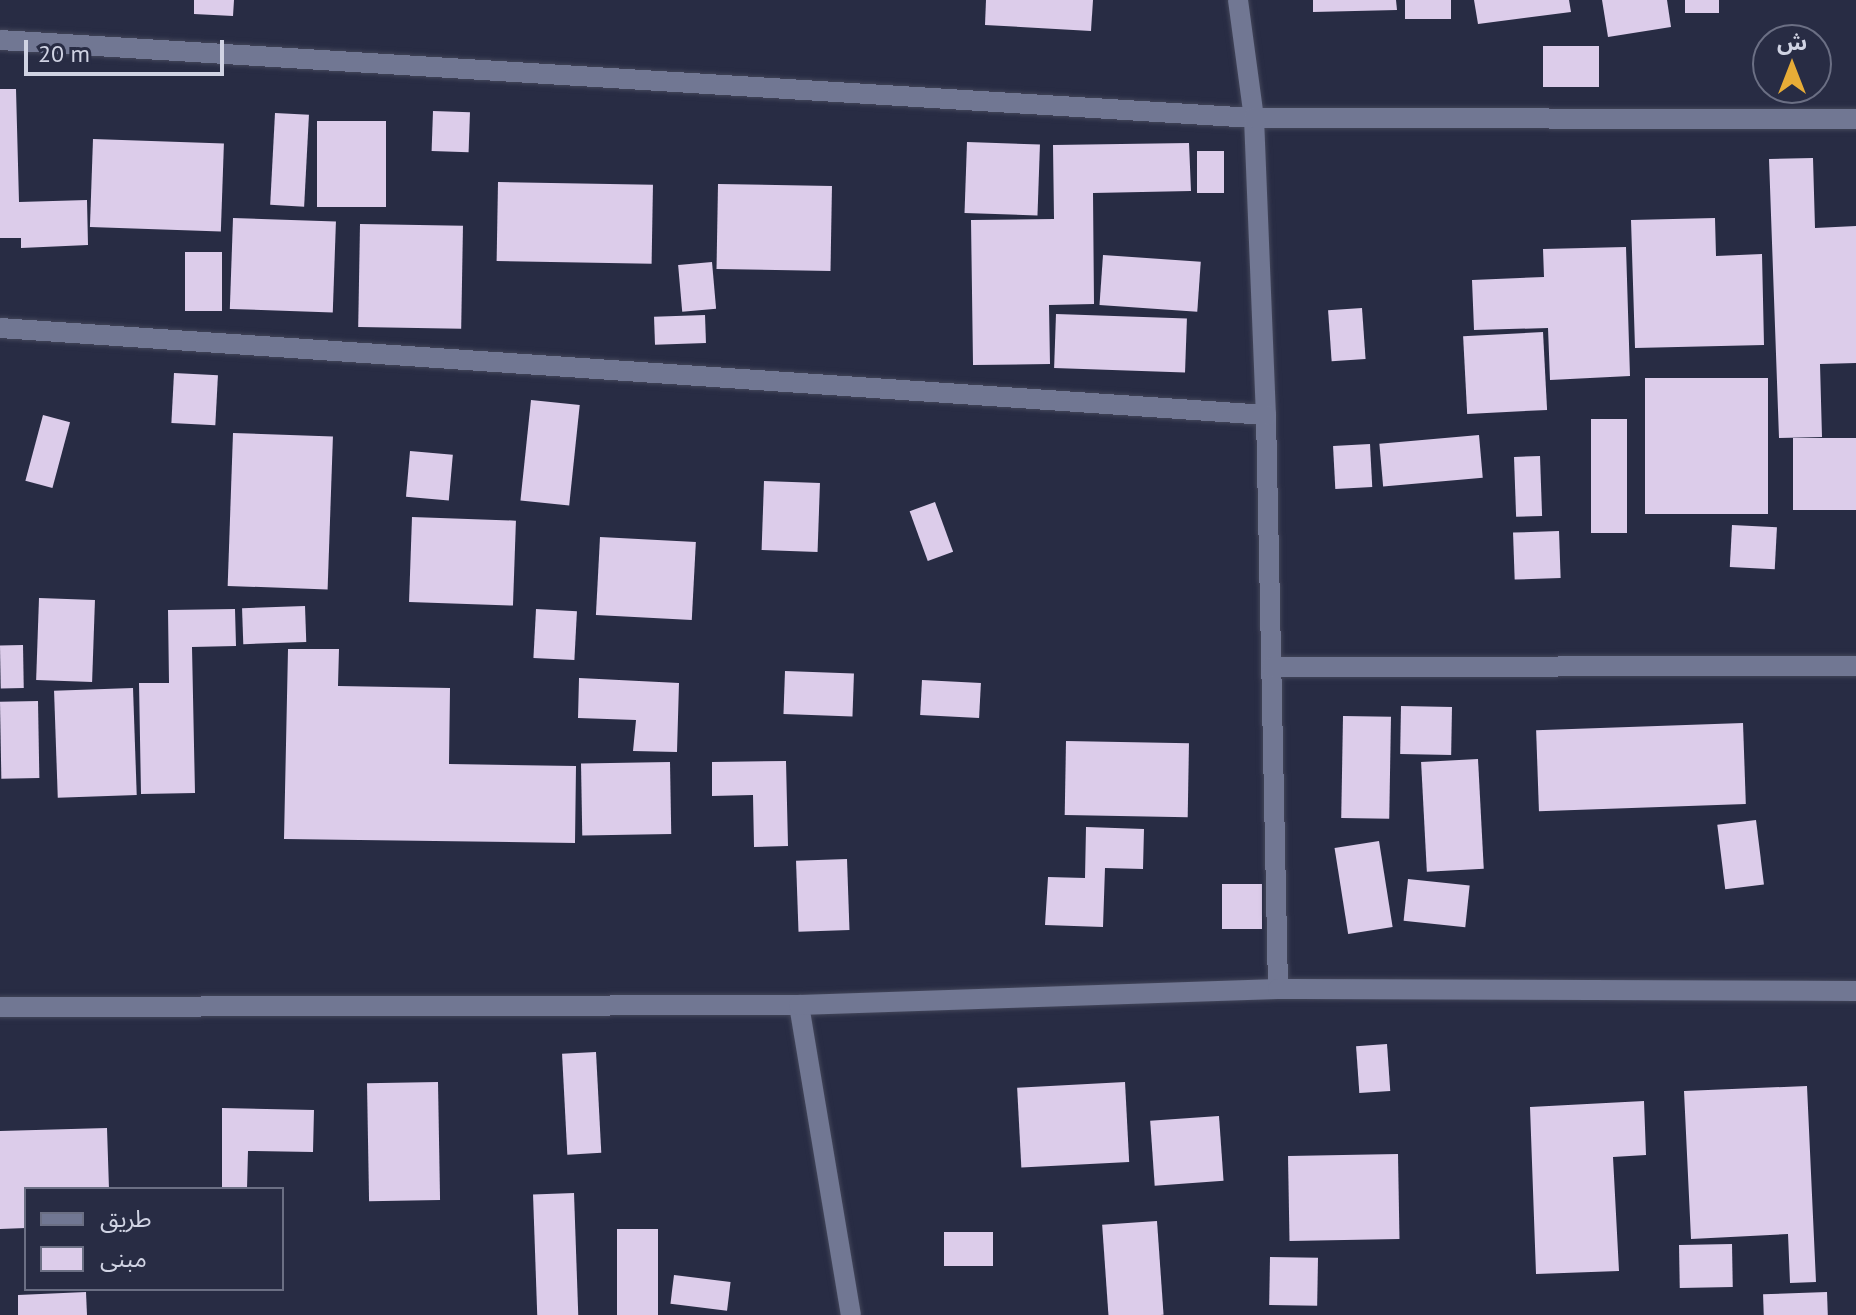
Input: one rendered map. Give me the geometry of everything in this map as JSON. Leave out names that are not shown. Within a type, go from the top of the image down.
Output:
[{"type":"street","points":[[1238,0],[1254,118],[1266,415],[1278,989]]},
{"type":"street","points":[[0,40],[1254,118],[1856,119]]},
{"type":"street","points":[[0,328],[1266,415]]},
{"type":"street","points":[[1272,667],[1856,666]]},
{"type":"street","points":[[0,1007],[799,1005],[1278,989],[1856,991]]},
{"type":"street","points":[[799,1005],[851,1315]]},
{"type":"building","points":[[194,0],[234,0],[233,16],[194,14]]},
{"type":"building","points":[[986,0],[1093,0],[1091,31],[985,25]]},
{"type":"building","points":[[1313,0],[1396,0],[1397,10],[1313,12]]},
{"type":"building","points":[[1405,0],[1451,0],[1451,19],[1405,19]]},
{"type":"building","points":[[1474,0],[1569,0],[1571,12],[1478,24]]},
{"type":"building","points":[[1602,0],[1667,0],[1671,27],[1608,37]]},
{"type":"building","points":[[1685,0],[1719,0],[1719,13],[1685,13]]},
{"type":"building","points":[[1543,46],[1599,46],[1599,87],[1543,87]]},
{"type":"building","points":[[0,89],[16,89],[19,202],[87,200],[88,245],[21,248],[21,238],[0,238]]},
{"type":"building","points":[[433,111],[470,112],[469,152],[432,151]]},
{"type":"building","points":[[275,113],[309,115],[304,207],[270,205]]},
{"type":"building","points":[[317,121],[386,121],[386,207],[317,207]]},
{"type":"building","points":[[93,139],[224,144],[221,232],[90,227]]},
{"type":"building","points":[[967,142],[1040,145],[1037,216],[965,213]]},
{"type":"building","points":[[1189,143],[1191,191],[1093,193],[1094,304],[1049,305],[1050,364],[973,365],[971,220],[1054,219],[1053,145]]},
{"type":"building","points":[[1197,151],[1224,151],[1224,193],[1197,193]]},
{"type":"building","points":[[1813,158],[1815,228],[1856,226],[1856,363],[1820,364],[1822,437],[1779,438],[1769,159]]},
{"type":"building","points":[[498,182],[653,185],[652,264],[497,261]]},
{"type":"building","points":[[718,184],[832,186],[830,271],[717,269]]},
{"type":"building","points":[[233,218],[336,222],[333,313],[230,309]]},
{"type":"building","points":[[1715,218],[1716,256],[1762,254],[1764,345],[1635,348],[1631,220]]},
{"type":"building","points":[[360,224],[463,226],[461,329],[358,327]]},
{"type":"building","points":[[1626,247],[1630,376],[1550,380],[1548,328],[1474,330],[1472,280],[1544,277],[1543,249]]},
{"type":"building","points":[[185,252],[222,252],[222,311],[185,311]]},
{"type":"building","points":[[1103,255],[1201,262],[1197,312],[1100,305]]},
{"type":"building","points":[[712,262],[716,309],[682,312],[678,265]]},
{"type":"building","points":[[1362,308],[1366,359],[1332,361],[1328,310]]},
{"type":"building","points":[[1056,314],[1187,319],[1185,373],[1054,368]]},
{"type":"building","points":[[705,315],[706,343],[655,345],[654,317]]},
{"type":"building","points":[[1543,332],[1547,410],[1467,414],[1463,336]]},
{"type":"building","points":[[174,373],[218,375],[215,425],[171,423]]},
{"type":"building","points":[[1645,378],[1768,378],[1768,514],[1645,514]]},
{"type":"building","points":[[531,400],[580,405],[569,506],[520,500]]},
{"type":"building","points":[[43,415],[70,422],[52,488],[25,481]]},
{"type":"building","points":[[1591,419],[1627,419],[1627,533],[1591,533]]},
{"type":"building","points":[[233,433],[333,436],[328,589],[228,586]]},
{"type":"building","points":[[1479,435],[1483,478],[1383,487],[1379,444]]},
{"type":"building","points":[[1793,438],[1856,438],[1856,510],[1793,510]]},
{"type":"building","points":[[1370,444],[1372,487],[1335,489],[1333,446]]},
{"type":"building","points":[[410,451],[453,455],[449,501],[406,497]]},
{"type":"building","points":[[1540,456],[1542,516],[1516,517],[1514,457]]},
{"type":"building","points":[[764,481],[820,483],[818,552],[762,550]]},
{"type":"building","points":[[935,502],[953,552],[928,561],[910,511]]},
{"type":"building","points":[[412,517],[516,521],[513,606],[409,602]]},
{"type":"building","points":[[1732,525],[1777,527],[1775,569],[1730,567]]},
{"type":"building","points":[[1559,531],[1561,578],[1515,580],[1513,533]]},
{"type":"building","points":[[600,537],[696,542],[692,620],[596,615]]},
{"type":"building","points":[[39,598],[95,600],[92,682],[36,680]]},
{"type":"building","points":[[305,606],[306,642],[243,644],[242,608]]},
{"type":"building","points":[[235,609],[236,646],[192,647],[195,793],[141,794],[139,683],[169,683],[168,610]]},
{"type":"building","points":[[536,609],[577,611],[574,660],[533,658]]},
{"type":"building","points":[[0,645],[23,645],[24,688],[1,688]]},
{"type":"building","points":[[288,649],[339,649],[338,686],[450,688],[449,764],[576,766],[575,843],[284,839]]},
{"type":"building","points":[[785,671],[854,673],[852,716],[783,714]]},
{"type":"building","points":[[579,678],[679,683],[677,752],[633,751],[636,720],[578,718]]},
{"type":"building","points":[[922,680],[981,683],[979,718],[920,715]]},
{"type":"building","points":[[133,688],[137,795],[58,798],[54,691]]},
{"type":"building","points":[[38,701],[39,778],[1,779],[0,702]]},
{"type":"building","points":[[1401,706],[1452,707],[1451,755],[1400,754]]},
{"type":"building","points":[[1343,716],[1391,717],[1389,819],[1341,818]]},
{"type":"building","points":[[1743,723],[1746,804],[1539,811],[1536,730]]},
{"type":"building","points":[[1066,741],[1189,743],[1188,817],[1065,815]]},
{"type":"building","points":[[1478,759],[1484,869],[1427,872],[1421,762]]},
{"type":"building","points":[[786,761],[788,846],[754,847],[753,795],[712,796],[712,762]]},
{"type":"building","points":[[670,762],[671,834],[582,836],[581,764]]},
{"type":"building","points":[[1756,820],[1764,885],[1725,889],[1717,825]]},
{"type":"building","points":[[1086,827],[1144,829],[1143,869],[1105,868],[1103,927],[1045,925],[1048,877],[1085,878]]},
{"type":"building","points":[[1379,841],[1393,927],[1348,934],[1335,848]]},
{"type":"building","points":[[847,859],[849,930],[799,932],[796,861]]},
{"type":"building","points":[[1408,879],[1470,885],[1465,927],[1404,921]]},
{"type":"building","points":[[1222,884],[1262,884],[1262,929],[1222,929]]},
{"type":"building","points":[[1387,1044],[1390,1091],[1359,1093],[1356,1046]]},
{"type":"building","points":[[596,1052],[601,1153],[567,1155],[562,1054]]},
{"type":"building","points":[[438,1082],[440,1200],[369,1201],[367,1083]]},
{"type":"building","points":[[1125,1082],[1129,1162],[1021,1168],[1017,1088]]},
{"type":"building","points":[[1807,1086],[1816,1282],[1790,1283],[1788,1234],[1691,1239],[1684,1091]]},
{"type":"building","points":[[1644,1101],[1646,1155],[1613,1157],[1619,1271],[1536,1274],[1530,1107]]},
{"type":"building","points":[[222,1108],[314,1110],[313,1152],[248,1151],[247,1187],[222,1187]]},
{"type":"building","points":[[1219,1116],[1224,1181],[1155,1186],[1150,1121]]},
{"type":"building","points":[[107,1128],[109,1187],[24,1187],[24,1228],[0,1229],[0,1131]]},
{"type":"building","points":[[1398,1154],[1399,1239],[1290,1241],[1288,1156]]},
{"type":"building","points":[[574,1193],[578,1315],[537,1315],[533,1194]]},
{"type":"building","points":[[1157,1221],[1164,1315],[1108,1315],[1102,1225]]},
{"type":"building","points":[[617,1229],[658,1229],[658,1315],[617,1315]]},
{"type":"building","points":[[944,1232],[993,1232],[993,1266],[944,1266]]},
{"type":"building","points":[[1732,1244],[1733,1287],[1680,1288],[1679,1245]]},
{"type":"building","points":[[1270,1257],[1318,1258],[1317,1306],[1269,1305]]},
{"type":"building","points":[[674,1275],[731,1282],[727,1311],[670,1304]]},
{"type":"building","points":[[86,1292],[87,1315],[18,1315],[18,1295]]},
{"type":"building","points":[[1827,1292],[1828,1315],[1764,1315],[1763,1294]]}]
